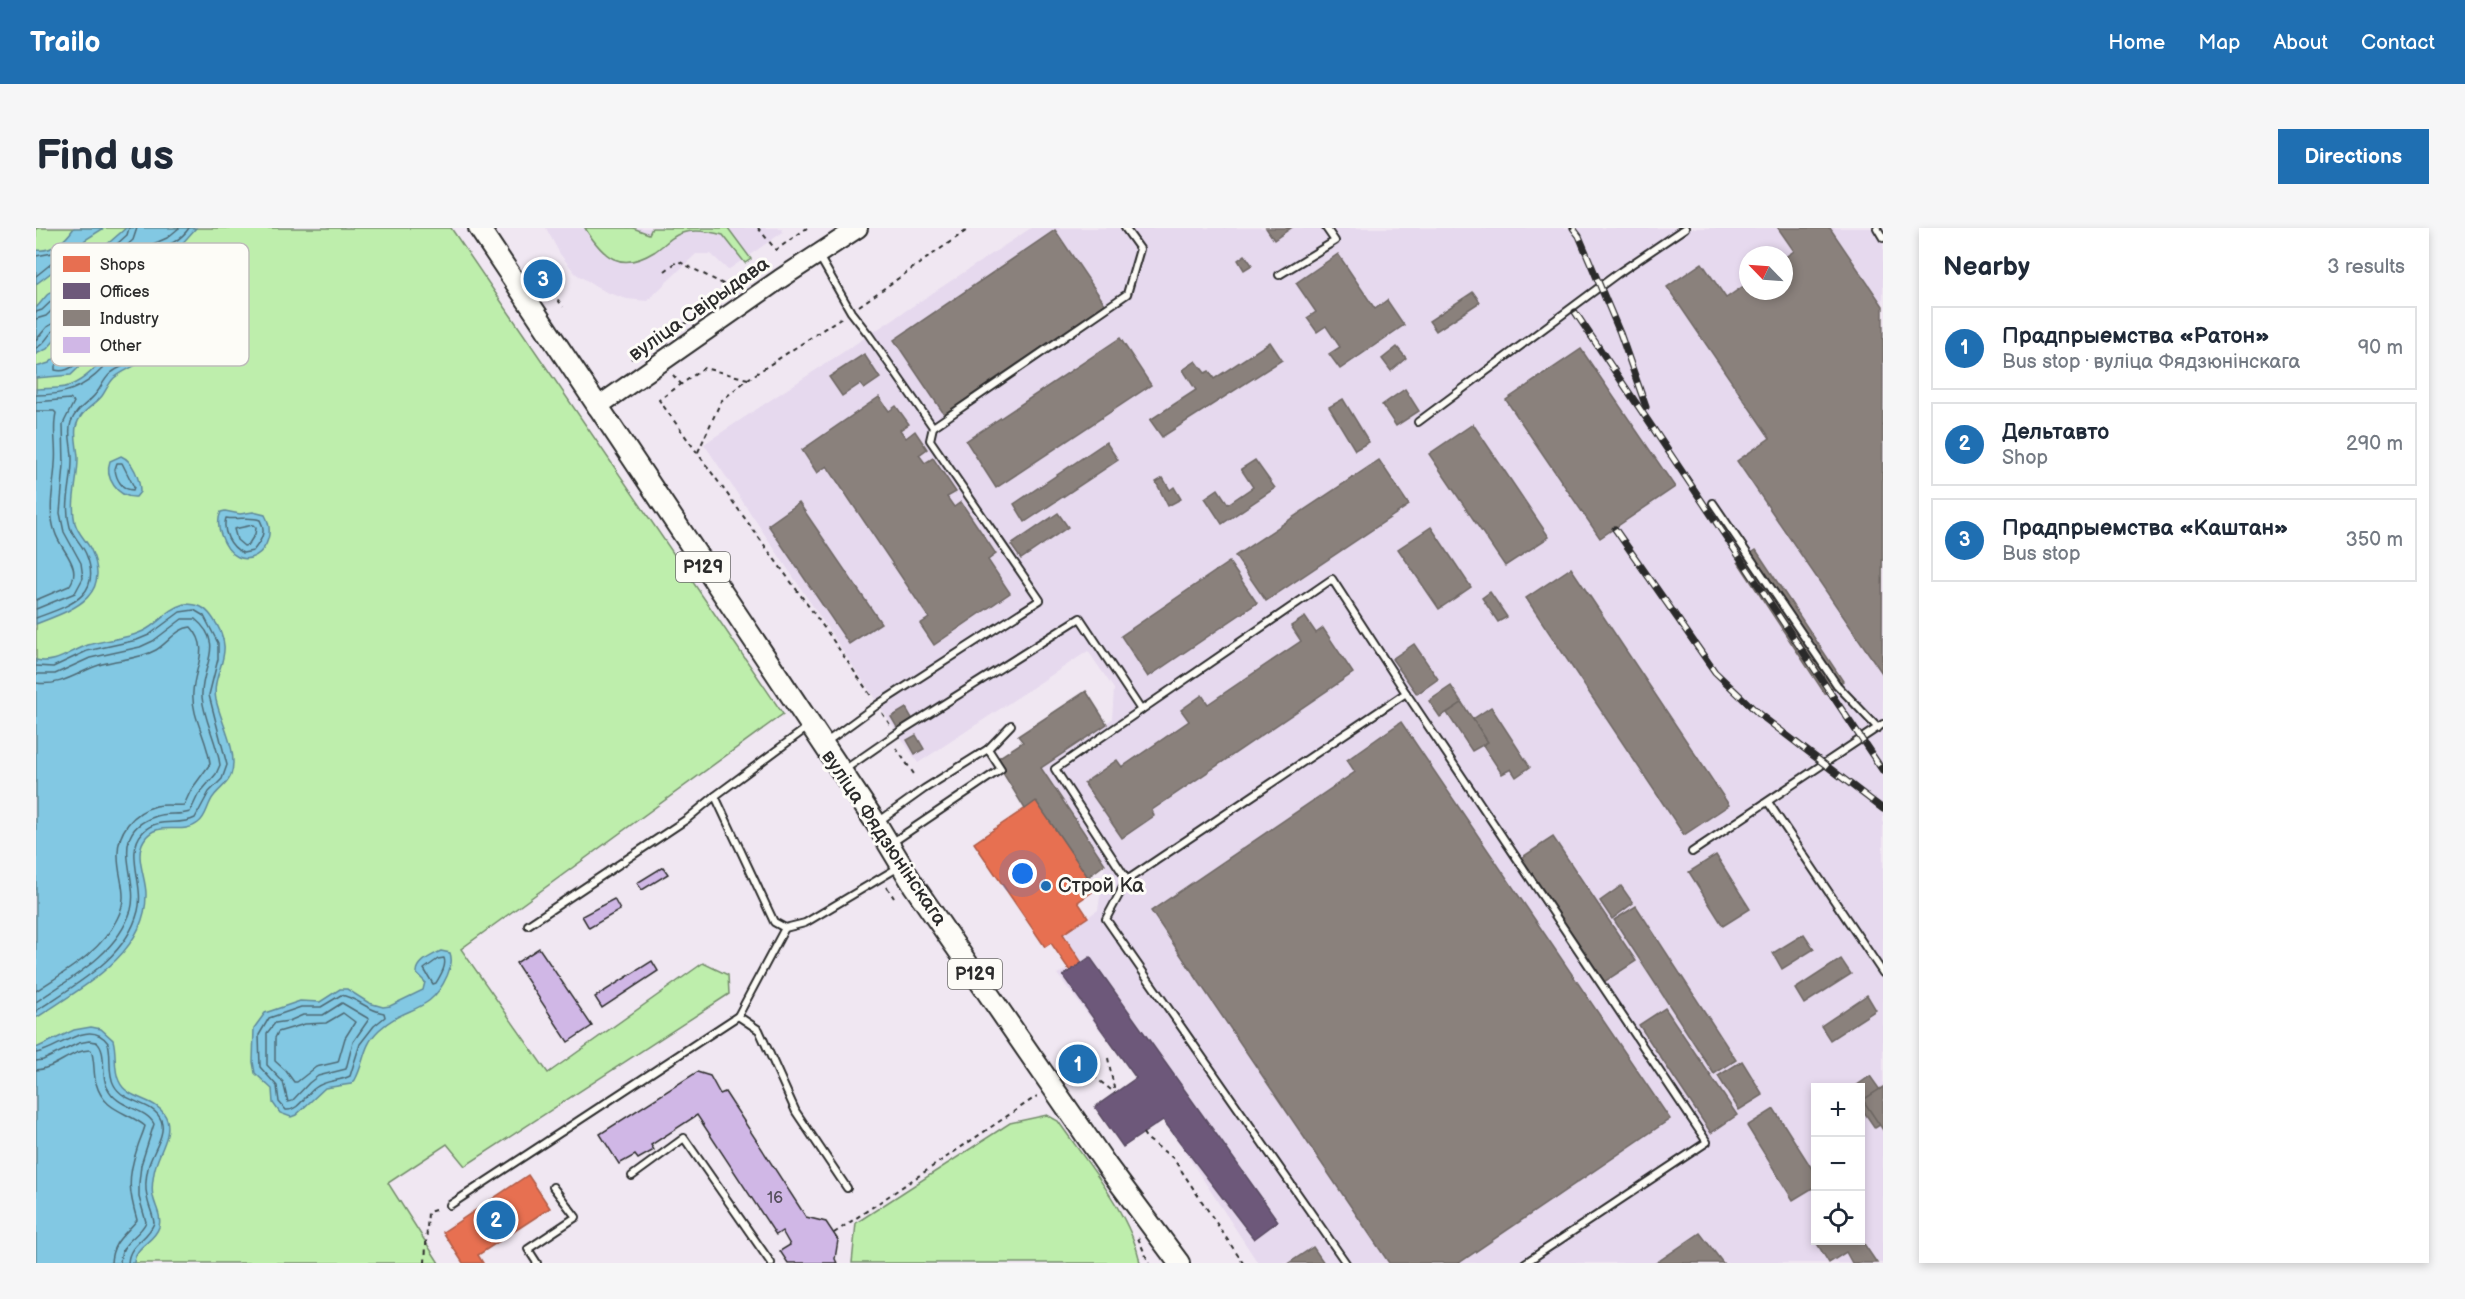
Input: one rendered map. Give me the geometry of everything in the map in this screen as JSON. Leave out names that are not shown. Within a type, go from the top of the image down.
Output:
[{"type":"main road","name":"Р129","points":[[479,228],[597,407]]},
{"type":"main road","name":"вуліца Свірыдава","points":[[597,407],[858,228]]},
{"type":"main road","name":"вуліца Фядзюнінскага","points":[[597,407],[902,865],[1107,1166],[1179,1263]]},
{"type":"lane","points":[[822,745],[877,705],[1040,600],[930,440],[933,427],[1127,294],[1140,249],[1125,228]]},
{"type":"lane","points":[[1279,275],[1335,241],[1326,228]]},
{"type":"lane","points":[[1418,422],[1617,274],[1685,228]]},
{"type":"lane","points":[[1877,228],[1883,238]]},
{"type":"lane","points":[[818,255],[851,312],[870,335],[933,427]]},
{"type":"lane","points":[[1692,852],[1880,726],[1837,685],[1713,503]]},
{"type":"lane","points":[[1126,880],[1055,769],[1332,579],[1707,1142],[1525,1263]]},
{"type":"lane","points":[[842,772],[896,734],[1080,618],[1141,710]]},
{"type":"lane","points":[[1346,1263],[1106,919],[1126,880],[1406,693]]},
{"type":"lane","points":[[876,823],[924,789],[988,749],[1011,725]]},
{"type":"lane","points":[[528,925],[687,819],[809,726]]},
{"type":"lane","points":[[890,844],[1001,769],[988,749]]},
{"type":"lane","points":[[715,796],[774,922],[785,928],[805,923],[902,865]]},
{"type":"lane","points":[[1768,802],[1883,973]]},
{"type":"lane","points":[[450,1205],[738,1016],[785,928]]},
{"type":"lane","points":[[738,1016],[759,1030],[796,1112],[847,1188]]},
{"type":"lane","points":[[632,1176],[684,1138],[771,1263]]},
{"type":"lane","points":[[537,1263],[528,1249],[576,1217],[553,1187]]},
{"type":"path","points":[[758,228],[776,250],[807,228]]},
{"type":"path","points":[[698,452],[721,401],[748,379],[851,312],[970,228]]},
{"type":"path","points":[[665,271],[678,261],[725,285],[722,292],[704,311]]},
{"type":"path","points":[[537,270],[563,307]]},
{"type":"path","points":[[631,359],[695,317]]},
{"type":"path","points":[[748,379],[704,368],[659,400],[828,633],[896,734],[895,746],[916,777]]},
{"type":"path","points":[[882,879],[894,898]]},
{"type":"path","points":[[1078,1064],[1115,1093],[1108,1058]]},
{"type":"path","points":[[834,1233],[1043,1092]]},
{"type":"path","points":[[1143,1133],[1146,1138],[1173,1158],[1243,1263]]},
{"type":"path","points":[[425,1263],[428,1212],[450,1205]]},
{"type":"path","points":[[1144,1256],[1149,1263]]},
{"type":"shaded area","points":[[546,228],[781,228],[783,232],[728,270],[711,254],[696,254],[647,301],[627,299],[606,292],[576,274],[560,254]]},
{"type":"shaded area","points":[[1031,228],[1883,228],[1883,1263],[1258,1263],[1164,1120],[1123,1147],[1095,1107],[1136,1077],[1057,974],[1082,963],[1063,934],[1098,910],[1105,865],[1041,768],[1112,719],[1114,689],[1088,651],[918,763],[704,444]]},
{"type":"green space","points":[[36,228],[451,228],[783,714],[461,949],[548,1073],[703,963],[728,975],[729,994],[465,1166],[447,1144],[388,1183],[439,1263],[36,1263]]},
{"type":"green space","points":[[585,228],[633,228],[649,234],[652,228],[728,228],[751,259],[745,263],[723,235],[694,231],[677,235],[642,258],[622,261],[606,254]]},
{"type":"green space","points":[[1047,1115],[1058,1121],[1118,1208],[1128,1226],[1140,1263],[852,1263],[856,1223],[1010,1123]]},
{"type":"water","points":[[74,228],[104,228],[83,243],[60,243]]},
{"type":"water","points":[[126,228],[196,228],[183,243],[109,243]]},
{"type":"water","points":[[51,248],[51,273],[36,284],[36,250]]},
{"type":"water","points":[[51,292],[51,344],[36,354],[36,308]]},
{"type":"water","points":[[51,361],[51,366],[80,366],[71,375],[36,378],[36,367]]},
{"type":"water","points":[[97,366],[134,366],[114,378],[102,396],[80,417],[76,427],[78,459],[74,499],[75,523],[91,550],[97,580],[85,600],[75,607],[36,624],[36,389],[65,387],[76,383]]},
{"type":"water","points":[[121,456],[129,462],[137,476],[140,492],[136,497],[118,491],[111,480],[110,461]]},
{"type":"water","points":[[221,512],[265,515],[269,527],[268,539],[256,555],[247,558],[238,557],[229,549],[221,535],[218,521]]},
{"type":"water","points":[[185,604],[204,608],[220,630],[224,642],[224,652],[215,689],[218,709],[233,757],[231,775],[216,793],[198,823],[192,827],[156,830],[144,840],[140,860],[146,894],[143,916],[135,935],[108,968],[36,1018],[36,660],[50,661],[88,645],[140,632]]},
{"type":"water","points":[[441,951],[450,953],[451,964],[440,988],[425,1004],[398,1016],[373,1036],[355,1080],[351,1084],[325,1088],[296,1115],[291,1117],[280,1113],[273,1103],[272,1089],[255,1073],[253,1062],[254,1028],[265,1013],[300,1001],[320,1002],[340,989],[347,989],[369,1003],[383,1007],[390,1006],[423,990],[425,982],[417,974],[417,970],[425,960]]},
{"type":"water","points":[[91,1027],[101,1029],[113,1040],[116,1071],[123,1088],[158,1107],[167,1120],[166,1140],[155,1167],[152,1184],[160,1219],[159,1227],[153,1237],[138,1252],[134,1263],[36,1263],[36,1048],[74,1030]]},
{"type":"building: Shops","name":"Строй Ка","points":[[1036,801],[1088,877],[1084,880],[1092,892],[1078,902],[1088,917],[1063,934],[1082,963],[1070,971],[1051,943],[1045,947],[974,843]]},
{"type":"building: Shops","points":[[528,1175],[550,1208],[478,1255],[483,1263],[463,1263],[443,1232]]},
{"type":"building: Offices","points":[[1090,957],[1278,1221],[1254,1239],[1163,1120],[1123,1147],[1095,1107],[1136,1078],[1063,976]]},
{"type":"building: Industry","points":[[1266,228],[1291,228],[1274,240]]},
{"type":"building: Industry","points":[[1778,228],[1830,228],[1883,306],[1882,673],[1737,461],[1770,438],[1667,287],[1702,263],[1726,298],[1739,289],[1739,300],[1793,300],[1794,251],[1793,246],[1791,246]]},
{"type":"building: Industry","points":[[1055,230],[1105,304],[944,414],[894,340]]},
{"type":"building: Industry","points":[[1338,254],[1375,309],[1387,300],[1404,325],[1340,369],[1329,354],[1340,347],[1326,326],[1317,332],[1307,318],[1316,312],[1296,283]]},
{"type":"building: Industry","points":[[1245,255],[1252,265],[1244,270],[1238,260]]},
{"type":"building: Industry","points":[[1473,292],[1480,302],[1436,331],[1429,321]]},
{"type":"building: Industry","points":[[1120,338],[1151,385],[996,488],[966,441]]},
{"type":"building: Industry","points":[[1270,342],[1282,360],[1162,437],[1150,420],[1196,390],[1183,370],[1196,361],[1205,373],[1209,371],[1214,379]]},
{"type":"building: Industry","points":[[1397,347],[1406,358],[1391,371],[1382,359]]},
{"type":"building: Industry","points":[[1581,349],[1675,487],[1600,538],[1506,400]]},
{"type":"building: Industry","points":[[864,354],[880,378],[864,389],[860,384],[842,396],[829,377]]},
{"type":"building: Industry","points":[[1405,389],[1419,411],[1396,426],[1382,405]]},
{"type":"building: Industry","points":[[879,397],[889,411],[896,406],[909,424],[900,430],[906,438],[915,431],[927,449],[919,455],[925,463],[933,458],[956,492],[947,497],[954,507],[961,502],[996,554],[988,560],[1010,593],[934,645],[920,624],[929,618],[827,466],[817,473],[802,450]]},
{"type":"building: Industry","points":[[1343,399],[1369,442],[1355,450],[1329,407]]},
{"type":"building: Industry","points":[[1473,424],[1549,537],[1505,566],[1429,454]]},
{"type":"building: Industry","points":[[1106,442],[1118,460],[1025,522],[1014,504]]},
{"type":"building: Industry","points":[[1255,460],[1275,488],[1222,524],[1205,498],[1218,489],[1228,504],[1253,487],[1241,469]]},
{"type":"building: Industry","points":[[1379,460],[1409,505],[1266,601],[1235,556]]},
{"type":"building: Industry","points":[[1163,478],[1170,490],[1174,487],[1181,499],[1168,506],[1156,482]]},
{"type":"building: Industry","points":[[799,503],[881,623],[849,644],[768,525]]},
{"type":"building: Industry","points":[[1058,513],[1068,527],[1021,559],[1011,545]]},
{"type":"building: Industry","points":[[1431,527],[1471,587],[1439,609],[1398,549]]},
{"type":"building: Industry","points":[[1756,550],[1843,681],[1825,694],[1738,562]]},
{"type":"building: Industry","points":[[1229,562],[1257,603],[1148,677],[1121,636]]},
{"type":"building: Industry","points":[[1571,568],[1729,805],[1684,835],[1526,598]]},
{"type":"building: Industry","points":[[1490,592],[1507,617],[1498,622],[1482,598]]},
{"type":"building: Industry","points":[[1305,617],[1316,633],[1323,628],[1353,673],[1152,810],[1154,816],[1122,838],[1084,783],[1117,760],[1122,767],[1189,721],[1181,710],[1202,695],[1208,704],[1301,641],[1291,626]]},
{"type":"building: Industry","points":[[1414,644],[1438,679],[1417,694],[1392,659]]},
{"type":"building: Industry","points":[[1451,686],[1462,703],[1440,717],[1429,701]]},
{"type":"building: Industry","points":[[1086,691],[1107,724],[1041,768],[1105,864],[1088,877],[1036,801],[1025,809],[995,760],[1023,742],[1018,736]]},
{"type":"building: Industry","points":[[1462,703],[1488,742],[1472,751],[1447,713]]},
{"type":"building: Industry","points":[[1491,707],[1530,767],[1516,777],[1511,769],[1502,774],[1483,745],[1488,742],[1473,719]]},
{"type":"building: Industry","points":[[906,708],[913,720],[898,729],[891,717]]},
{"type":"building: Industry","points":[[1401,722],[1670,1119],[1459,1263],[1389,1263],[1151,911],[1355,772],[1347,760]]},
{"type":"building: Industry","points":[[916,735],[924,749],[915,754],[907,740]]},
{"type":"building: Industry","points":[[1553,837],[1636,961],[1604,982],[1521,858]]},
{"type":"building: Industry","points":[[1716,855],[1750,909],[1723,926],[1689,872]]},
{"type":"building: Industry","points":[[1621,886],[1633,903],[1612,919],[1600,901]]},
{"type":"building: Industry","points":[[1636,906],[1736,1060],[1714,1074],[1614,920]]},
{"type":"building: Industry","points":[[1804,934],[1814,949],[1782,969],[1773,953]]},
{"type":"building: Industry","points":[[1841,959],[1851,974],[1804,1004],[1795,989]]},
{"type":"building: Industry","points":[[1867,995],[1876,1010],[1830,1040],[1821,1026]]},
{"type":"building: Industry","points":[[1665,1008],[1737,1115],[1711,1133],[1639,1025]]},
{"type":"building: Industry","points":[[1742,1061],[1763,1095],[1739,1110],[1718,1076]]},
{"type":"building: Industry","points":[[1870,1076],[1880,1090],[1865,1099],[1865,1083],[1860,1083]]},
{"type":"building: Industry","points":[[1883,1087],[1883,1130],[1865,1103],[1865,1099]]},
{"type":"building: Industry","points":[[1865,1103],[1880,1125],[1875,1128],[1865,1113]]},
{"type":"building: Industry","points":[[1774,1109],[1811,1167],[1811,1189],[1793,1200],[1747,1126]]},
{"type":"building: Industry","points":[[1700,1233],[1723,1263],[1656,1263]]},
{"type":"building: Industry","points":[[1818,1245],[1865,1245],[1877,1263],[1852,1263],[1846,1252],[1829,1263]]},
{"type":"building: Industry","points":[[1313,1247],[1324,1263],[1289,1263]]},
{"type":"building: Other","points":[[663,867],[668,874],[642,890],[637,883]]},
{"type":"building: Other","points":[[614,899],[620,910],[589,928],[582,916]]},
{"type":"building: Other","points":[[539,948],[592,1026],[568,1042],[516,963]]},
{"type":"building: Other","points":[[652,961],[658,971],[602,1008],[595,997]]},
{"type":"building: Other","points":[[697,1072],[710,1076],[720,1094],[725,1092],[806,1217],[826,1222],[838,1240],[835,1259],[837,1263],[788,1263],[780,1251],[790,1245],[782,1231],[776,1235],[697,1115],[651,1145],[654,1150],[638,1159],[635,1155],[619,1164],[600,1134]]},
{"type":"railway","points":[[1573,228],[1579,236],[1620,333],[1646,407]]},
{"type":"railway","points":[[1575,312],[1883,771]]},
{"type":"railway","points":[[1615,529],[1715,672],[1759,714],[1883,809]]},
{"type":"place","name":"Прадпрыемства «Каштан»","points":[[543,279]]},
{"type":"place","name":"Строй Ка","points":[[1046,886]]},
{"type":"place","name":"Прадпрыемства «Ратон»","points":[[1078,1064]]},
{"type":"place","name":"Дельтавто","points":[[496,1220]]}]
